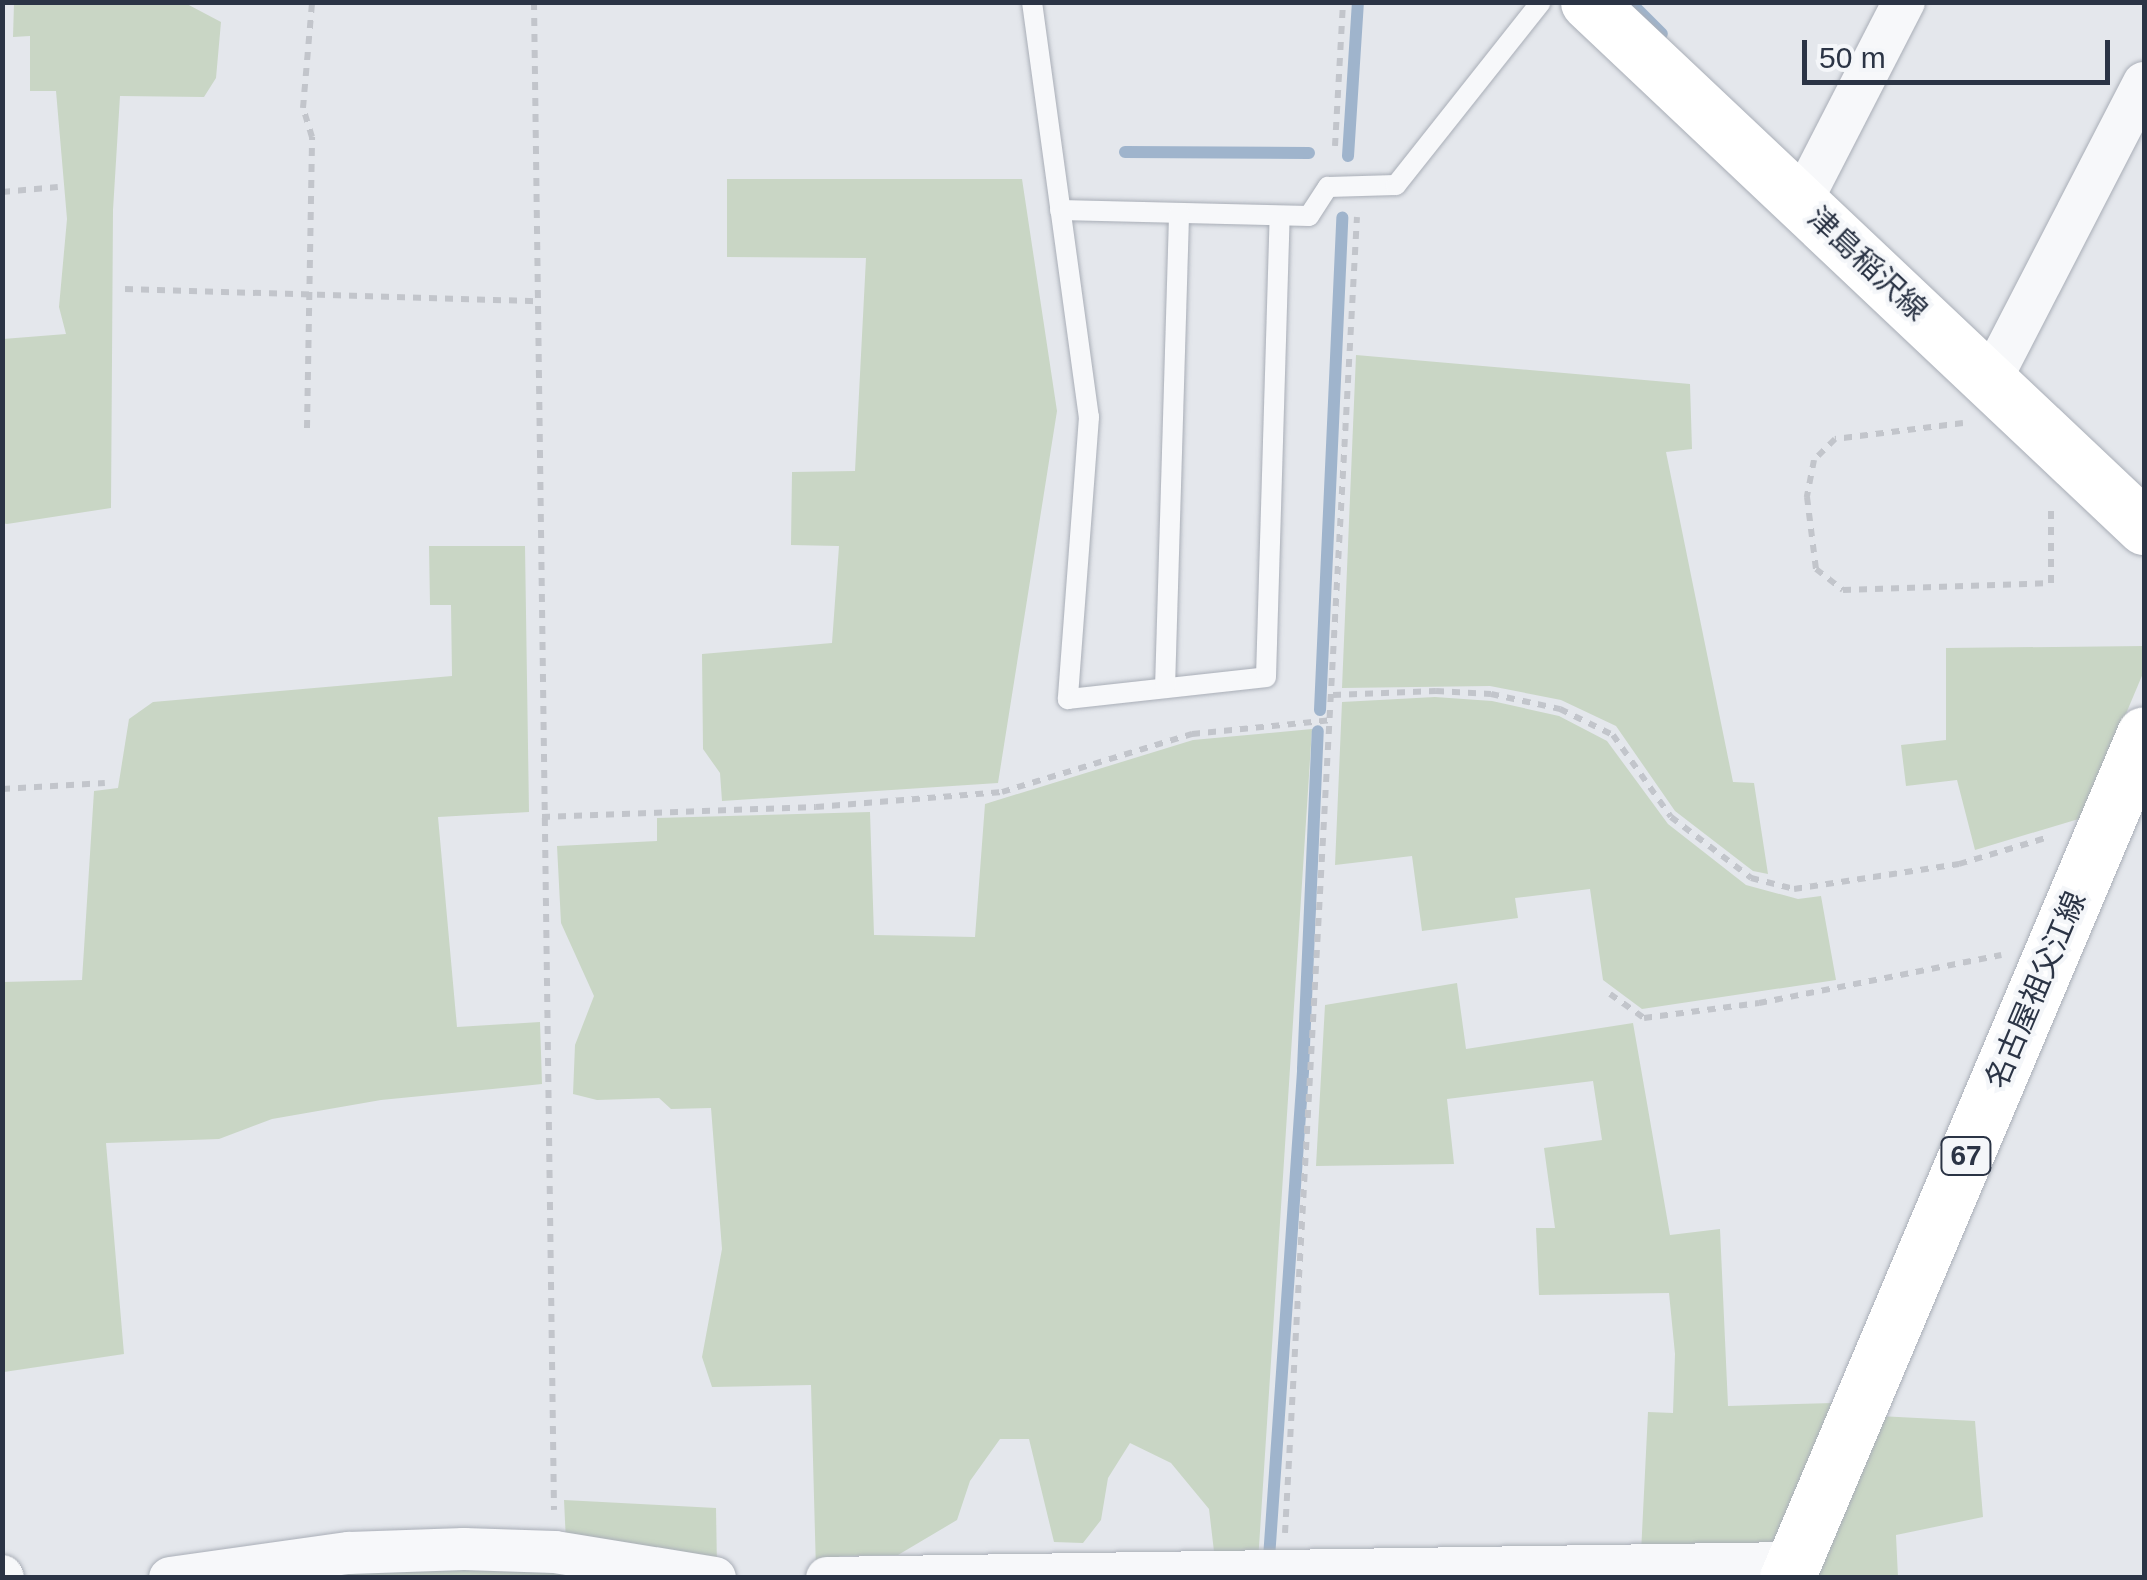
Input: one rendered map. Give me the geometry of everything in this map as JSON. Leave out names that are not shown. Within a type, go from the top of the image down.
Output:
[{"type":"main road","name":"津島稲沢線","points":[[1588,2],[2144,527]]},
{"type":"main road","name":"名古屋祖父江線","points":[[1790,1570],[2144,734]]},
{"type":"street","points":[[1800,202],[1904,2]]},
{"type":"street","points":[[2003,391],[2144,84]]},
{"type":"street","points":[[170,1578],[349,1553],[555,1552],[715,1578]]},
{"type":"street","points":[[827,1578],[1790,1570]]},
{"type":"lane","points":[[1032,2],[1089,417],[1068,698],[1266,677],[1280,216]]},
{"type":"lane","points":[[1060,210],[1309,216],[1328,187],[1396,185],[1541,2]]},
{"type":"lane","points":[[1165,688],[1178,213]]},
{"type":"path","points":[[308,428],[312,137],[302,108],[312,2]]},
{"type":"path","points":[[534,2],[542,816],[555,1552]]},
{"type":"path","points":[[1335,146],[1344,2]]},
{"type":"path","points":[[2,192],[58,187]]},
{"type":"path","points":[[1284,1573],[1357,216]]},
{"type":"path","points":[[125,290],[537,301]]},
{"type":"path","points":[[2003,391],[1970,422],[1835,439],[1814,460],[1808,498],[1816,569],[1843,590],[2051,583],[2051,493],[2070,456]]},
{"type":"path","points":[[1334,695],[1491,694],[1560,709],[1613,734],[1671,817],[1750,878],[1794,888],[1960,864],[2108,820]]},
{"type":"path","points":[[542,816],[816,807],[1002,792],[1192,734],[1332,720]]},
{"type":"path","points":[[2,789],[105,783]]},
{"type":"path","points":[[1610,994],[1644,1018],[1759,1002],[2055,945]]},
{"type":"green space","points":[[14,3],[185,3],[221,22],[216,78],[204,97],[120,96],[113,210],[111,508],[7,524],[2,523],[3,339],[66,334],[59,307],[67,219],[56,91],[30,91],[30,36],[13,37]]},
{"type":"green space","points":[[727,179],[1022,179],[1057,411],[998,783],[722,801],[720,773],[703,749],[702,654],[832,643],[839,546],[791,545],[792,472],[855,471],[866,258],[727,257]]},
{"type":"green space","points":[[1356,355],[1690,384],[1692,449],[1666,452],[1733,782],[1754,783],[1768,874],[1753,871],[1675,811],[1616,726],[1561,700],[1490,686],[1342,688]]},
{"type":"green space","points":[[429,546],[525,546],[529,812],[438,817],[457,1027],[540,1022],[542,1084],[381,1100],[272,1119],[219,1139],[106,1143],[124,1354],[4,1372],[3,982],[82,980],[94,791],[118,788],[129,719],[153,702],[452,676],[451,605],[430,605]]},
{"type":"green space","points":[[2144,646],[2144,671],[2082,818],[1975,850],[1957,780],[1906,786],[1901,745],[1946,740],[1946,648]]},
{"type":"green space","points":[[1435,697],[1492,701],[1559,716],[1607,741],[1668,824],[1746,885],[1798,899],[1821,896],[1836,980],[1642,1009],[1603,980],[1590,889],[1515,898],[1518,918],[1422,931],[1412,856],[1335,865],[1342,702]]},
{"type":"green space","points":[[1312,729],[1258,1562],[1215,1560],[1209,1509],[1171,1463],[1130,1443],[1108,1478],[1101,1520],[1083,1543],[1054,1542],[1029,1439],[1000,1439],[970,1481],[957,1520],[898,1555],[840,1556],[816,1571],[811,1385],[712,1387],[702,1357],[722,1249],[711,1108],[671,1109],[659,1098],[597,1100],[573,1094],[575,1045],[594,996],[561,923],[557,846],[657,841],[657,818],[870,812],[874,935],[975,937],[985,804],[1193,740]]},
{"type":"green space","points":[[1457,983],[1466,1049],[1633,1023],[1670,1235],[1720,1229],[1728,1406],[1833,1403],[1776,1548],[1641,1553],[1648,1412],[1673,1413],[1675,1354],[1669,1293],[1539,1295],[1536,1228],[1555,1228],[1544,1148],[1602,1140],[1593,1081],[1447,1099],[1454,1164],[1316,1166],[1325,1005]]},
{"type":"green space","points":[[1879,1416],[1975,1421],[1983,1517],[1896,1535],[1898,1577],[1812,1578]]},
{"type":"green space","points":[[564,1500],[716,1508],[717,1568],[566,1542]]},
{"type":"green space","points":[[464,1558],[584,1578],[226,1578]]},
{"type":"waterway","points":[[1348,156],[1358,2]]},
{"type":"waterway","points":[[1630,2],[1662,34]]},
{"type":"waterway","points":[[1125,152],[1309,153]]},
{"type":"waterway","points":[[1320,710],[1342,217]]},
{"type":"waterway","points":[[1269,1558],[1303,1069],[1318,731]]}]
